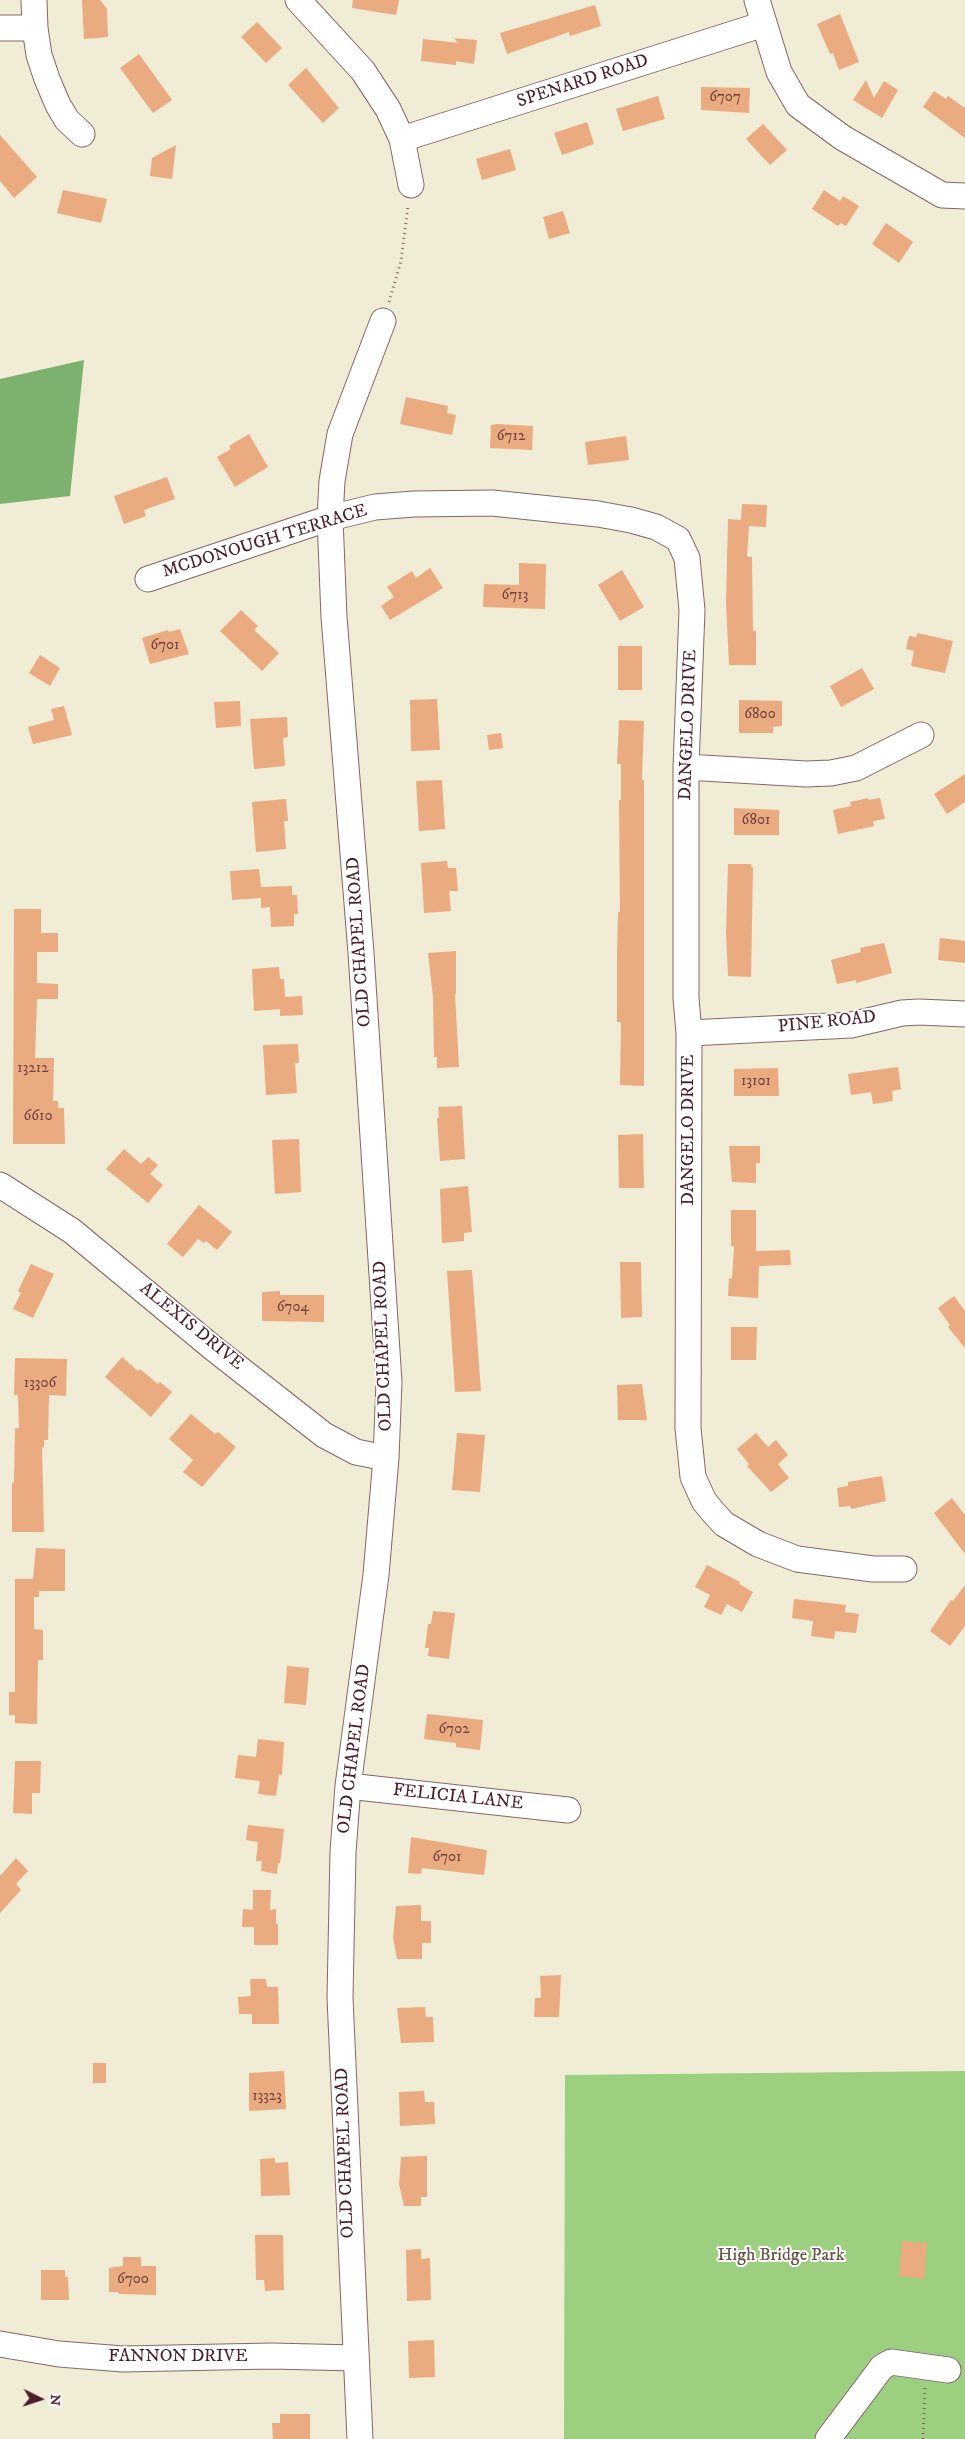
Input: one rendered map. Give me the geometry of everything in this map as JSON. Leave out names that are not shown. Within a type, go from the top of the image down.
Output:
[{"type":"street","points":[[34,0],[35,28],[39,55],[58,105],[68,120],[82,134]]},
{"type":"street","points":[[298,0],[363,71],[388,109],[402,139],[411,185]]},
{"type":"street","points":[[757,0],[779,72],[798,105],[843,138],[929,188],[942,195],[965,196]]},
{"type":"street","name":"SPENARD ROAD","points":[[402,139],[764,24]]},
{"type":"street","points":[[0,28],[35,28]]},
{"type":"street","name":"OLD CHAPEL ROAD","points":[[360,2439],[340,1998],[343,1852],[348,1786],[368,1648],[386,1458],[388,1373],[361,953],[334,618],[330,518],[332,481],[340,434],[383,321]]},
{"type":"street","name":"MCDONOUGH TERRACE","points":[[148,579],[330,518],[375,507],[449,502],[492,502],[631,520],[656,527],[678,539]]},
{"type":"street","name":"DANGELO DRIVE","points":[[678,539],[687,558],[692,602],[686,767],[686,998],[689,1033],[688,1428],[690,1460],[697,1488],[713,1512],[724,1524],[758,1544],[797,1559],[873,1569],[904,1569]]},
{"type":"street","points":[[686,767],[799,774],[831,773],[856,768],[921,735]]},
{"type":"street","name":"PINE ROAD","points":[[689,1033],[851,1025],[902,1013],[965,1014]]},
{"type":"street","name":"ALEXIS DRIVE","points":[[0,1185],[39,1208],[72,1231],[213,1348],[324,1435],[356,1452],[386,1458]]},
{"type":"street","name":"FELICIA LANE","points":[[348,1786],[568,1810]]},
{"type":"street","name":"FANNON DRIVE","points":[[0,2344],[59,2354],[123,2359],[271,2356],[356,2358]]},
{"type":"street","points":[[828,2439],[882,2367],[891,2362],[938,2368]]},
{"type":"path","points":[[383,321],[401,261],[411,185]]},
{"type":"path","points":[[923,2439],[922,2414],[938,2368]]},
{"type":"green space","points":[[84,360],[70,496],[0,504],[0,379]]},
{"type":"green space","name":"High Bridge Park","points":[[965,2071],[965,2439],[564,2439],[565,2075]]},
{"type":"building","points":[[82,0],[100,0],[107,9],[108,37],[84,39]]},
{"type":"building","points":[[353,0],[399,0],[396,15],[352,8]]},
{"type":"building","points":[[595,5],[601,26],[570,36],[569,32],[507,54],[500,33]]},
{"type":"building","points":[[840,14],[859,62],[839,70],[833,53],[830,54],[817,24]]},
{"type":"building","points":[[257,22],[282,48],[266,63],[241,37]]},
{"type":"building","points":[[454,38],[477,40],[474,64],[456,61],[456,65],[421,61],[423,39],[458,43]]},
{"type":"building","points":[[139,54],[172,100],[153,113],[120,68]]},
{"type":"building","points":[[306,68],[339,108],[323,123],[288,85]]},
{"type":"building","points":[[866,80],[874,98],[884,81],[898,90],[882,118],[853,100]]},
{"type":"building","points":[[701,87],[750,88],[749,113],[701,110]]},
{"type":"building","points":[[934,91],[946,99],[948,96],[965,108],[965,138],[923,107]]},
{"type":"building","points":[[658,96],[665,119],[623,131],[616,109]]},
{"type":"building","points":[[587,122],[594,144],[562,155],[554,133]]},
{"type":"building","points":[[763,124],[787,150],[770,165],[746,139]]},
{"type":"building","points":[[0,135],[37,177],[14,198],[0,181]]},
{"type":"building","points":[[176,145],[172,179],[150,176],[152,158]]},
{"type":"building","points":[[510,149],[516,170],[482,180],[476,159]]},
{"type":"building","points":[[63,190],[107,199],[101,223],[57,213]]},
{"type":"building","points":[[824,190],[840,201],[843,196],[859,206],[846,226],[841,223],[838,226],[812,209]]},
{"type":"building","points":[[563,211],[570,233],[549,239],[543,217]]},
{"type":"building","points":[[886,223],[913,242],[899,263],[872,244]]},
{"type":"building","points":[[406,397],[448,406],[447,413],[456,415],[452,435],[400,424]]},
{"type":"building","points":[[491,425],[533,426],[532,450],[490,448]]},
{"type":"building","points":[[249,434],[268,467],[235,487],[217,457],[231,449],[229,446]]},
{"type":"building","points":[[626,436],[629,460],[588,465],[585,442]]},
{"type":"building","points":[[167,477],[175,499],[144,510],[146,516],[124,524],[114,496]]},
{"type":"building","points":[[742,504],[767,505],[766,527],[749,526],[747,557],[752,557],[753,631],[756,631],[756,665],[729,665],[726,603],[728,519],[741,520]]},
{"type":"building","points":[[519,563],[546,564],[545,609],[483,607],[484,584],[519,585]]},
{"type":"building","points":[[430,568],[443,588],[390,620],[381,606],[394,597],[387,587],[412,571],[416,578]]},
{"type":"building","points":[[622,570],[644,607],[620,621],[598,585]]},
{"type":"building","points":[[241,610],[258,626],[254,630],[279,653],[262,671],[220,631]]},
{"type":"building","points":[[180,629],[189,654],[150,664],[142,638],[168,630],[169,632]]},
{"type":"building","points":[[917,633],[953,641],[945,673],[911,666],[914,651],[906,649],[909,636],[917,637]]},
{"type":"building","points":[[618,646],[642,646],[642,690],[618,690]]},
{"type":"building","points":[[40,655],[60,668],[50,686],[29,673]]},
{"type":"building","points":[[862,668],[874,689],[841,707],[830,686]]},
{"type":"building","points":[[437,699],[440,750],[411,751],[410,700]]},
{"type":"building","points":[[739,700],[782,701],[782,726],[773,727],[773,733],[739,733]]},
{"type":"building","points":[[240,701],[241,726],[216,728],[214,702]]},
{"type":"building","points":[[64,706],[72,735],[33,744],[28,727],[54,720],[51,709]]},
{"type":"building","points":[[287,717],[288,737],[283,738],[285,766],[254,769],[250,719]]},
{"type":"building","points":[[619,720],[644,721],[642,780],[644,780],[644,1086],[620,1085],[621,1022],[617,1022],[618,912],[620,912],[619,800],[621,800],[621,764],[617,764]]},
{"type":"building","points":[[501,733],[503,748],[489,750],[487,735]]},
{"type":"building","points":[[965,774],[965,802],[947,814],[934,794]]},
{"type":"building","points":[[442,780],[445,829],[419,831],[416,781]]},
{"type":"building","points":[[868,798],[868,800],[880,798],[885,819],[873,821],[874,826],[838,834],[833,810],[851,806],[850,802]]},
{"type":"building","points":[[286,799],[288,821],[284,821],[286,849],[256,852],[252,802]]},
{"type":"building","points":[[734,808],[779,810],[779,835],[734,835]]},
{"type":"building","points":[[447,861],[448,868],[456,868],[458,891],[449,891],[451,911],[424,913],[421,863]]},
{"type":"building","points":[[728,864],[751,864],[751,867],[753,867],[751,977],[728,976],[726,933]]},
{"type":"building","points":[[259,869],[261,887],[292,886],[292,895],[297,895],[298,914],[294,914],[294,926],[271,927],[270,907],[261,908],[261,898],[232,900],[230,871]]},
{"type":"building","points":[[14,909],[41,909],[41,933],[58,933],[58,952],[37,952],[37,983],[58,984],[58,999],[37,999],[35,1058],[54,1058],[53,1101],[58,1101],[58,1108],[64,1108],[65,1144],[13,1144]]},
{"type":"building","points":[[940,938],[965,941],[965,963],[938,960]]},
{"type":"building","points":[[884,943],[892,973],[856,983],[856,980],[837,984],[831,960],[861,952],[860,948]]},
{"type":"building","points":[[456,951],[456,995],[455,993],[459,1067],[437,1068],[437,1057],[434,1057],[433,997],[428,953]]},
{"type":"building","points":[[279,967],[280,979],[284,979],[285,997],[302,996],[303,1015],[280,1016],[280,1009],[254,1011],[252,969]]},
{"type":"building","points":[[298,1044],[299,1063],[295,1063],[297,1093],[266,1095],[263,1045]]},
{"type":"building","points":[[898,1067],[901,1089],[892,1091],[893,1101],[873,1104],[871,1092],[851,1095],[848,1074]]},
{"type":"building","points":[[778,1068],[779,1096],[734,1096],[734,1069]]},
{"type":"building","points":[[462,1106],[465,1159],[440,1161],[438,1107]]},
{"type":"building","points":[[643,1134],[644,1188],[619,1188],[618,1135]]},
{"type":"building","points":[[299,1139],[301,1192],[275,1194],[272,1140]]},
{"type":"building","points":[[729,1146],[760,1146],[760,1163],[756,1163],[756,1183],[732,1182]]},
{"type":"building","points":[[124,1149],[141,1164],[148,1157],[158,1165],[150,1174],[163,1185],[148,1203],[106,1169]]},
{"type":"building","points":[[468,1186],[472,1232],[464,1233],[464,1241],[442,1243],[440,1189]]},
{"type":"building","points":[[199,1205],[232,1232],[217,1250],[206,1241],[204,1243],[198,1239],[183,1257],[167,1244]]},
{"type":"building","points":[[731,1210],[756,1210],[756,1251],[790,1250],[791,1265],[759,1266],[758,1298],[728,1296],[729,1278],[732,1279],[734,1246],[731,1246]]},
{"type":"building","points":[[620,1262],[641,1262],[642,1317],[621,1318]]},
{"type":"building","points":[[31,1264],[54,1274],[33,1318],[13,1309],[21,1293],[18,1291]]},
{"type":"building","points":[[472,1270],[481,1391],[455,1392],[447,1271]]},
{"type":"building","points":[[280,1291],[280,1295],[324,1295],[324,1322],[262,1321],[262,1292]]},
{"type":"building","points":[[954,1296],[965,1311],[965,1348],[948,1327],[950,1325],[938,1308]]},
{"type":"building","points":[[731,1327],[757,1327],[756,1360],[731,1360]]},
{"type":"building","points":[[122,1357],[138,1371],[140,1369],[158,1384],[160,1382],[172,1392],[151,1417],[105,1377]]},
{"type":"building","points":[[15,1358],[67,1359],[66,1396],[49,1395],[48,1440],[44,1440],[44,1448],[42,1447],[44,1532],[12,1532],[15,1428],[19,1428],[18,1395],[14,1395]]},
{"type":"building","points":[[642,1384],[647,1420],[618,1420],[617,1385]]},
{"type":"building","points":[[191,1414],[215,1434],[218,1432],[236,1447],[202,1487],[183,1472],[193,1460],[169,1439]]},
{"type":"building","points":[[457,1433],[485,1435],[480,1492],[452,1490]]},
{"type":"building","points":[[756,1433],[768,1447],[776,1440],[788,1455],[778,1464],[789,1478],[771,1492],[747,1466],[749,1464],[737,1449]]},
{"type":"building","points":[[882,1476],[886,1501],[851,1509],[851,1506],[839,1507],[837,1488],[848,1486],[848,1482]]},
{"type":"building","points":[[952,1498],[965,1515],[965,1554],[934,1513]]},
{"type":"building","points":[[36,1548],[65,1549],[65,1591],[39,1591],[39,1597],[34,1597],[34,1629],[43,1630],[43,1660],[38,1660],[37,1724],[15,1723],[15,1715],[9,1715],[9,1692],[15,1692],[15,1579],[33,1579]]},
{"type":"building","points":[[707,1565],[740,1582],[739,1584],[753,1592],[742,1612],[727,1604],[721,1615],[704,1607],[710,1595],[695,1587]]},
{"type":"building","points":[[965,1585],[965,1626],[950,1646],[930,1631],[951,1600],[953,1601]]},
{"type":"building","points":[[794,1599],[846,1605],[845,1612],[859,1614],[856,1633],[835,1631],[834,1639],[811,1636],[813,1621],[792,1618]]},
{"type":"building","points":[[433,1611],[455,1613],[449,1659],[428,1656],[429,1648],[425,1648],[428,1624],[431,1624]]},
{"type":"building","points":[[287,1666],[309,1668],[306,1705],[284,1703]]},
{"type":"building","points":[[427,1714],[483,1720],[480,1750],[456,1747],[456,1743],[424,1739]]},
{"type":"building","points":[[258,1739],[284,1742],[282,1775],[279,1774],[276,1796],[258,1794],[260,1781],[235,1778],[238,1755],[256,1757]]},
{"type":"building","points":[[15,1761],[41,1761],[40,1793],[32,1793],[32,1814],[13,1813]]},
{"type":"building","points":[[248,1825],[284,1829],[277,1874],[261,1871],[262,1861],[256,1861],[258,1842],[246,1840]]},
{"type":"building","points":[[411,1837],[487,1850],[484,1875],[422,1868],[421,1874],[408,1873]]},
{"type":"building","points":[[16,1858],[28,1871],[16,1884],[21,1890],[0,1913],[0,1876]]},
{"type":"building","points":[[253,1890],[271,1890],[270,1910],[276,1909],[278,1945],[254,1945],[254,1927],[242,1927],[243,1909],[253,1910]]},
{"type":"building","points":[[421,1905],[421,1921],[431,1921],[431,1943],[422,1943],[422,1959],[397,1959],[393,1938],[396,1906]]},
{"type":"building","points":[[561,1975],[559,2017],[534,2017],[535,1998],[541,1998],[540,1976]]},
{"type":"building","points":[[250,1979],[266,1979],[267,1987],[278,1987],[279,2024],[252,2024],[252,2014],[239,2014],[238,1997],[251,1996]]},
{"type":"building","points":[[425,2007],[426,2017],[433,2017],[434,2042],[401,2043],[397,2008]]},
{"type":"building","points":[[93,2063],[106,2063],[106,2083],[93,2083]]},
{"type":"building","points":[[284,2071],[286,2109],[249,2111],[249,2073]]},
{"type":"building","points":[[424,2091],[425,2102],[434,2102],[435,2124],[400,2126],[399,2092]]},
{"type":"building","points":[[427,2156],[427,2197],[421,2197],[421,2206],[404,2206],[399,2184],[401,2157]]},
{"type":"building","points":[[275,2158],[275,2163],[288,2162],[290,2195],[261,2196],[260,2159]]},
{"type":"building","points":[[255,2235],[283,2235],[284,2290],[265,2291],[264,2280],[256,2280]]},
{"type":"building","points":[[902,2241],[927,2243],[924,2279],[899,2276]]},
{"type":"building","points":[[421,2249],[421,2259],[430,2258],[431,2300],[407,2301],[406,2250]]},
{"type":"building","points":[[123,2257],[141,2257],[141,2266],[156,2266],[156,2295],[109,2292],[109,2268],[123,2266]]},
{"type":"building","points":[[41,2270],[65,2270],[65,2277],[68,2277],[69,2300],[41,2300]]},
{"type":"building","points":[[434,2340],[435,2377],[409,2378],[408,2341]]},
{"type":"building","points":[[280,2414],[310,2414],[310,2439],[273,2439],[272,2423],[280,2423]]}]
